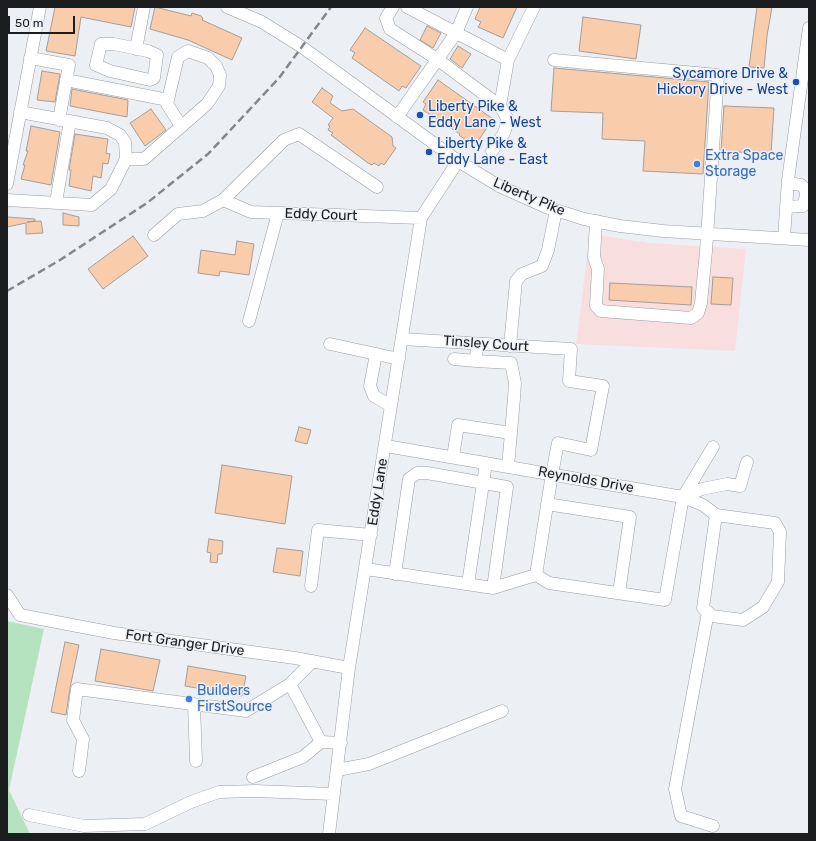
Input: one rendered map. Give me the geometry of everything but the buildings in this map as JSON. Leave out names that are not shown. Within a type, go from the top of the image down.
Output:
[{"type":"street","points":[[7,184],[40,7]]},
{"type":"street","points":[[136,49],[144,7]]},
{"type":"street","name":"Liberty Pike","points":[[227,7],[262,22],[290,39],[458,161],[499,186],[556,210],[596,221],[648,230],[809,240]]},
{"type":"street","points":[[393,7],[386,18],[390,29],[437,59],[500,106],[507,118],[506,126],[504,133],[492,151]]},
{"type":"street","points":[[407,7],[508,60]]},
{"type":"street","points":[[397,116],[456,33],[467,7]]},
{"type":"street","points":[[500,106],[508,60],[534,7]]},
{"type":"street","points":[[784,238],[788,184],[805,85],[809,28]]},
{"type":"street","points":[[101,44],[114,44],[136,49],[148,51],[157,55],[154,78],[150,80],[110,71],[96,65],[101,44]]},
{"type":"street","points":[[126,159],[144,159],[182,126],[207,104],[219,86],[220,75],[216,66],[208,58],[188,51],[178,57],[167,104],[182,126]]},
{"type":"street","points":[[30,58],[69,65],[66,80],[65,120],[56,202]]},
{"type":"street","points":[[554,60],[718,75],[706,234],[698,313],[691,318],[601,311],[596,306],[598,269],[594,257],[596,221]]},
{"type":"street","points":[[66,80],[168,100]]},
{"type":"street","points":[[7,200],[92,205],[110,189],[126,159],[125,142],[120,135],[107,128],[20,112]]},
{"type":"street","points":[[154,235],[178,214],[204,211],[224,200],[284,140],[299,134],[377,187]]},
{"type":"street","name":"Eddy Lane","points":[[329,834],[350,668],[421,218],[458,161]]},
{"type":"street","points":[[786,207],[803,206],[806,196],[806,190],[801,184],[788,184]]},
{"type":"street","name":"Eddy Court","points":[[224,200],[251,212],[421,218]]},
{"type":"street","points":[[510,346],[516,281],[522,274],[542,266],[548,250],[556,210]]},
{"type":"street","points":[[249,321],[278,213]]},
{"type":"street","name":"Tinsley Court","points":[[402,339],[570,350],[569,381],[603,386],[591,450],[558,443],[552,474]]},
{"type":"street","points":[[330,344],[399,359]]},
{"type":"street","points":[[476,360],[477,344]]},
{"type":"street","points":[[376,354],[370,386],[374,396],[392,406]]},
{"type":"street","points":[[454,359],[511,363],[515,384],[508,467]]},
{"type":"street","points":[[453,457],[458,425],[511,433]]},
{"type":"street","name":"Reynolds Drive","points":[[386,446],[683,497],[703,505],[716,515]]},
{"type":"street","points":[[366,570],[492,588],[536,575],[549,583],[665,600],[683,497],[713,447]]},
{"type":"street","points":[[683,497],[702,489],[727,484],[740,486],[747,462]]},
{"type":"street","points":[[468,584],[486,463]]},
{"type":"street","points":[[394,574],[409,479],[417,473],[427,473],[507,486],[492,588]]},
{"type":"street","points":[[536,575],[552,474]]},
{"type":"street","points":[[547,504],[630,517],[619,593]]},
{"type":"street","points":[[716,515],[775,523],[780,532],[778,582],[763,607],[743,620],[712,616],[703,608],[716,515]]},
{"type":"street","points":[[311,586],[318,530],[371,535]]},
{"type":"street","points":[[7,595],[20,615]]},
{"type":"street","points":[[708,612],[675,789],[681,816],[713,826]]},
{"type":"street","name":"Fort Granger Drive","points":[[7,613],[114,633],[313,661],[350,668]]},
{"type":"street","points":[[79,771],[84,740],[73,720],[77,689],[246,711],[290,684],[313,661]]},
{"type":"street","points":[[290,684],[321,742]]},
{"type":"street","points":[[194,704],[196,761]]},
{"type":"street","points":[[337,770],[369,764],[502,711]]},
{"type":"street","points":[[253,777],[303,757],[321,742],[340,743]]},
{"type":"street","points":[[29,815],[84,826],[145,824],[191,802],[219,792],[256,791],[333,794]]},
{"type":"shaded area","points":[[590,234],[649,243],[746,249],[735,351],[576,344]]},
{"type":"green space","points":[[7,621],[44,629],[9,790],[30,834],[7,834]]},
{"type":"railway","points":[[7,291],[60,260],[147,203],[208,154],[279,78],[331,7]]},
{"type":"place","name":"Sycamore Drive & Hickory Drive - West","points":[[796,82]]},
{"type":"place","name":"Liberty Pike & Eddy Lane - West","points":[[420,115]]},
{"type":"place","name":"Liberty Pike & Eddy Lane - East","points":[[429,152]]},
{"type":"place","name":"Extra Space Storage","points":[[697,164]]},
{"type":"place","name":"Builders FirstSource","points":[[189,699]]}]
